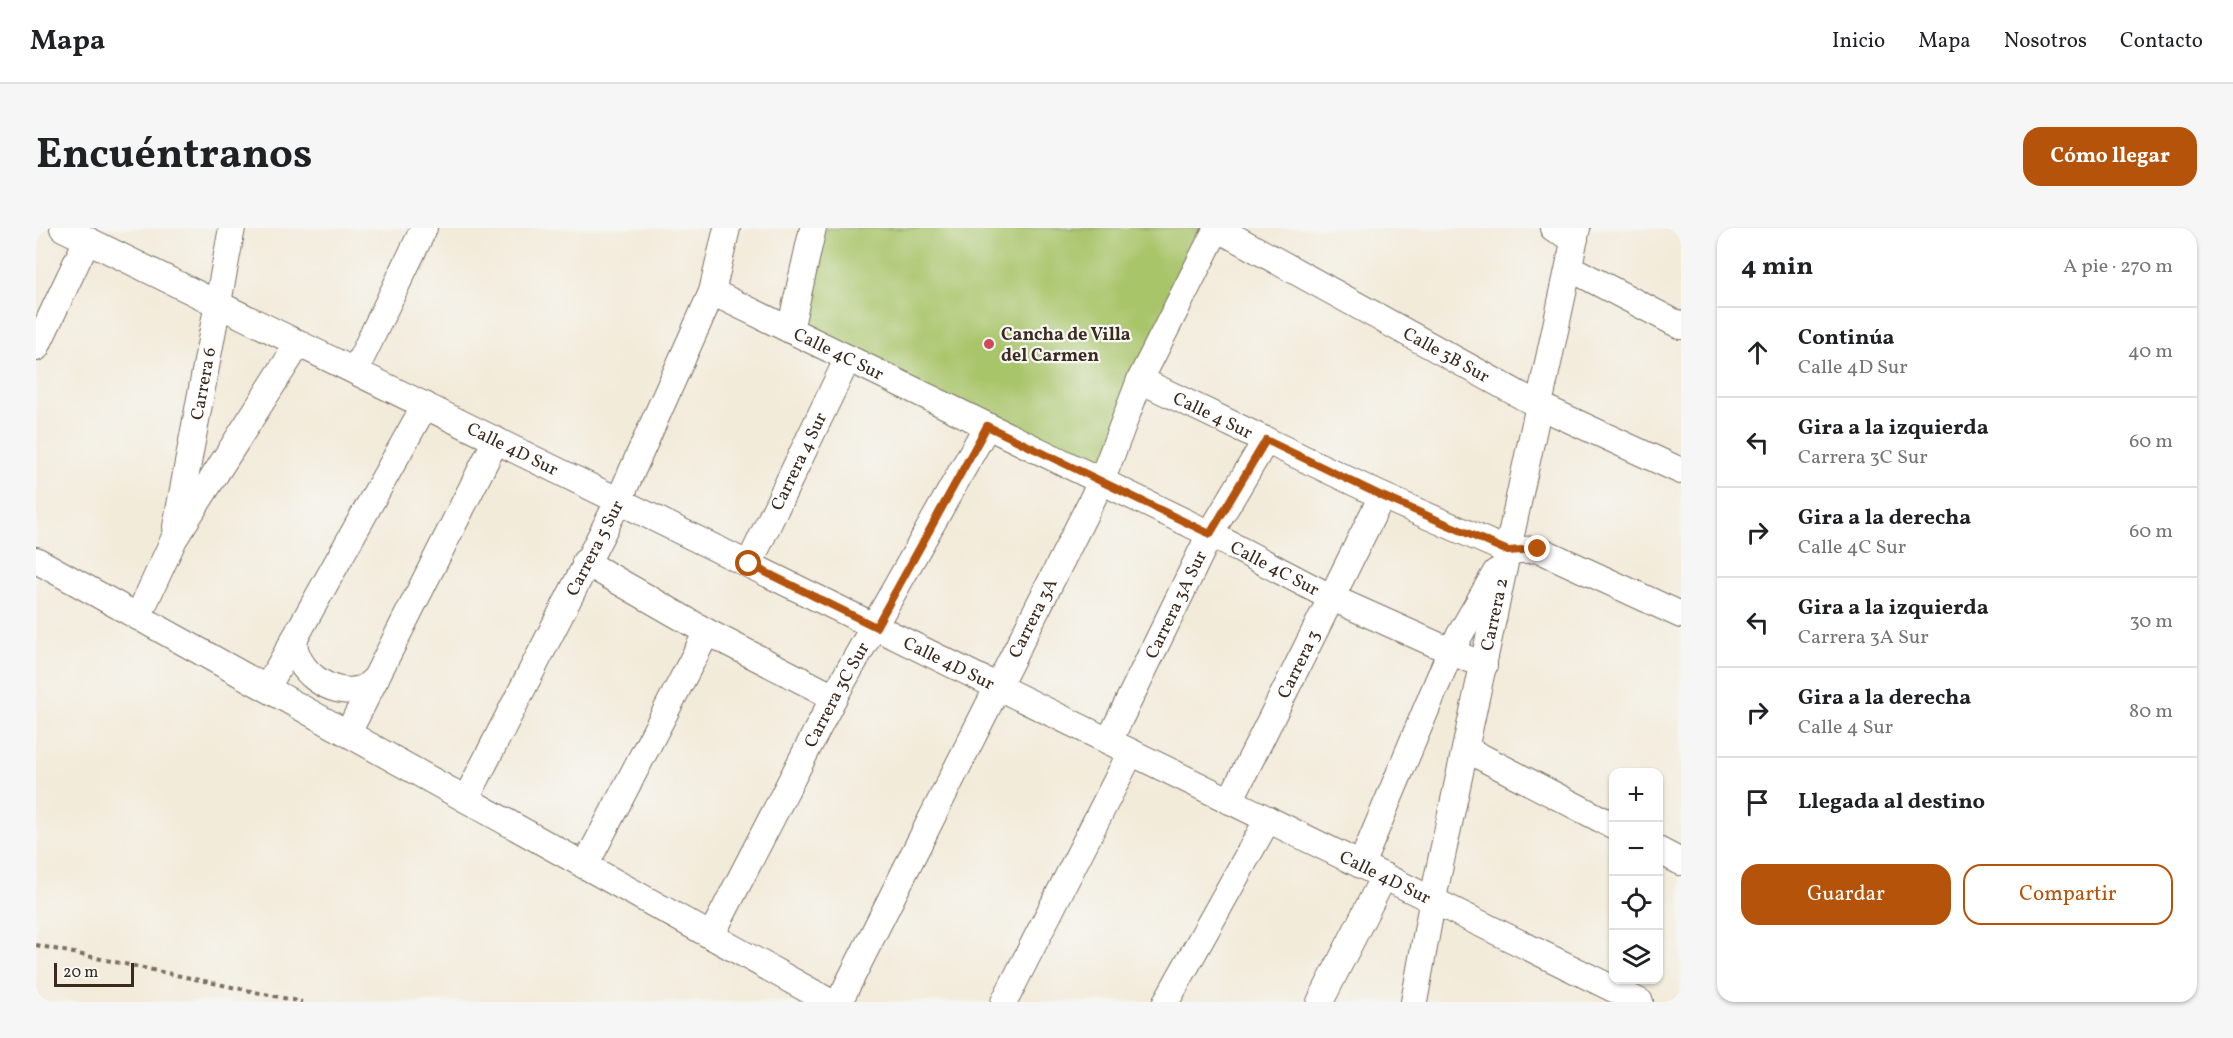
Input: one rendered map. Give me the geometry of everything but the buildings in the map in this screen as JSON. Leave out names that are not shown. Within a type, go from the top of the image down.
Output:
[{"type":"street","name":"Calle 4D Sur","points":[[63,228],[1230,801],[1433,898],[1604,994],[1640,1002]]},
{"type":"street","name":"Carrera 6","points":[[174,539],[216,303],[232,228]]},
{"type":"street","points":[[355,371],[424,228]]},
{"type":"street","name":"Carrera 5 Sur","points":[[466,799],[585,562],[620,500],[712,292],[728,228]]},
{"type":"street","points":[[790,330],[813,228]]},
{"type":"street","name":"Carrera 3A","points":[[839,1002],[1000,688],[1101,482],[1140,380],[1217,228]]},
{"type":"street","name":"Calle 3B Sur","points":[[1217,228],[1538,405],[1681,471]]},
{"type":"street","name":"Carrera 2","points":[[1414,1002],[1433,898],[1538,405],[1570,268],[1568,232]]},
{"type":"street","points":[[36,348],[87,240]]},
{"type":"street","points":[[1570,268],[1681,326]]},
{"type":"street","name":"Calle 4C Sur","points":[[712,292],[1210,534],[1330,597],[1484,666]]},
{"type":"street","points":[[138,617],[174,539],[299,343]]},
{"type":"street","name":"Carrera 4 Sur","points":[[749,564],[848,358]]},
{"type":"street","name":"Calle 4 Sur","points":[[1140,380],[1382,496],[1508,551],[1538,549],[1681,615]]},
{"type":"street","points":[[267,688],[425,405]]},
{"type":"street","name":"Carrera 3C Sur","points":[[711,936],[834,697],[876,627],[987,426]]},
{"type":"street","points":[[348,733],[496,440]]},
{"type":"street","name":"Carrera 3A Sur","points":[[1004,1002],[1120,746],[1210,534],[1266,440]]},
{"type":"street","name":"Carrera 3","points":[[1230,801],[1382,496]]},
{"type":"street","points":[[1361,865],[1451,650],[1508,551]]},
{"type":"street","points":[[36,560],[830,1002]]},
{"type":"street","points":[[585,562],[707,633],[834,697]]},
{"type":"street","points":[[585,866],[707,633]]},
{"type":"street","points":[[294,640],[294,651],[306,672],[337,689],[352,691],[364,688],[376,678]]},
{"type":"street","points":[[1466,749],[1609,823]]},
{"type":"street","points":[[1166,1002],[1268,819]]},
{"type":"street","points":[[1663,852],[1681,862]]},
{"type":"street","points":[[1320,1002],[1384,876]]},
{"type":"path","points":[[36,945],[302,1002]]},
{"type":"green space","name":"Cancha de Villa del Carmen","points":[[813,228],[1217,228],[1101,482],[790,330]]},
{"type":"place","name":"Cancha de Villa del Carmen","points":[[989,344]]},
{"type":"route","points":[[749,564],[876,627],[987,426],[1210,534],[1266,440],[1382,496],[1508,551],[1538,549]]}]
